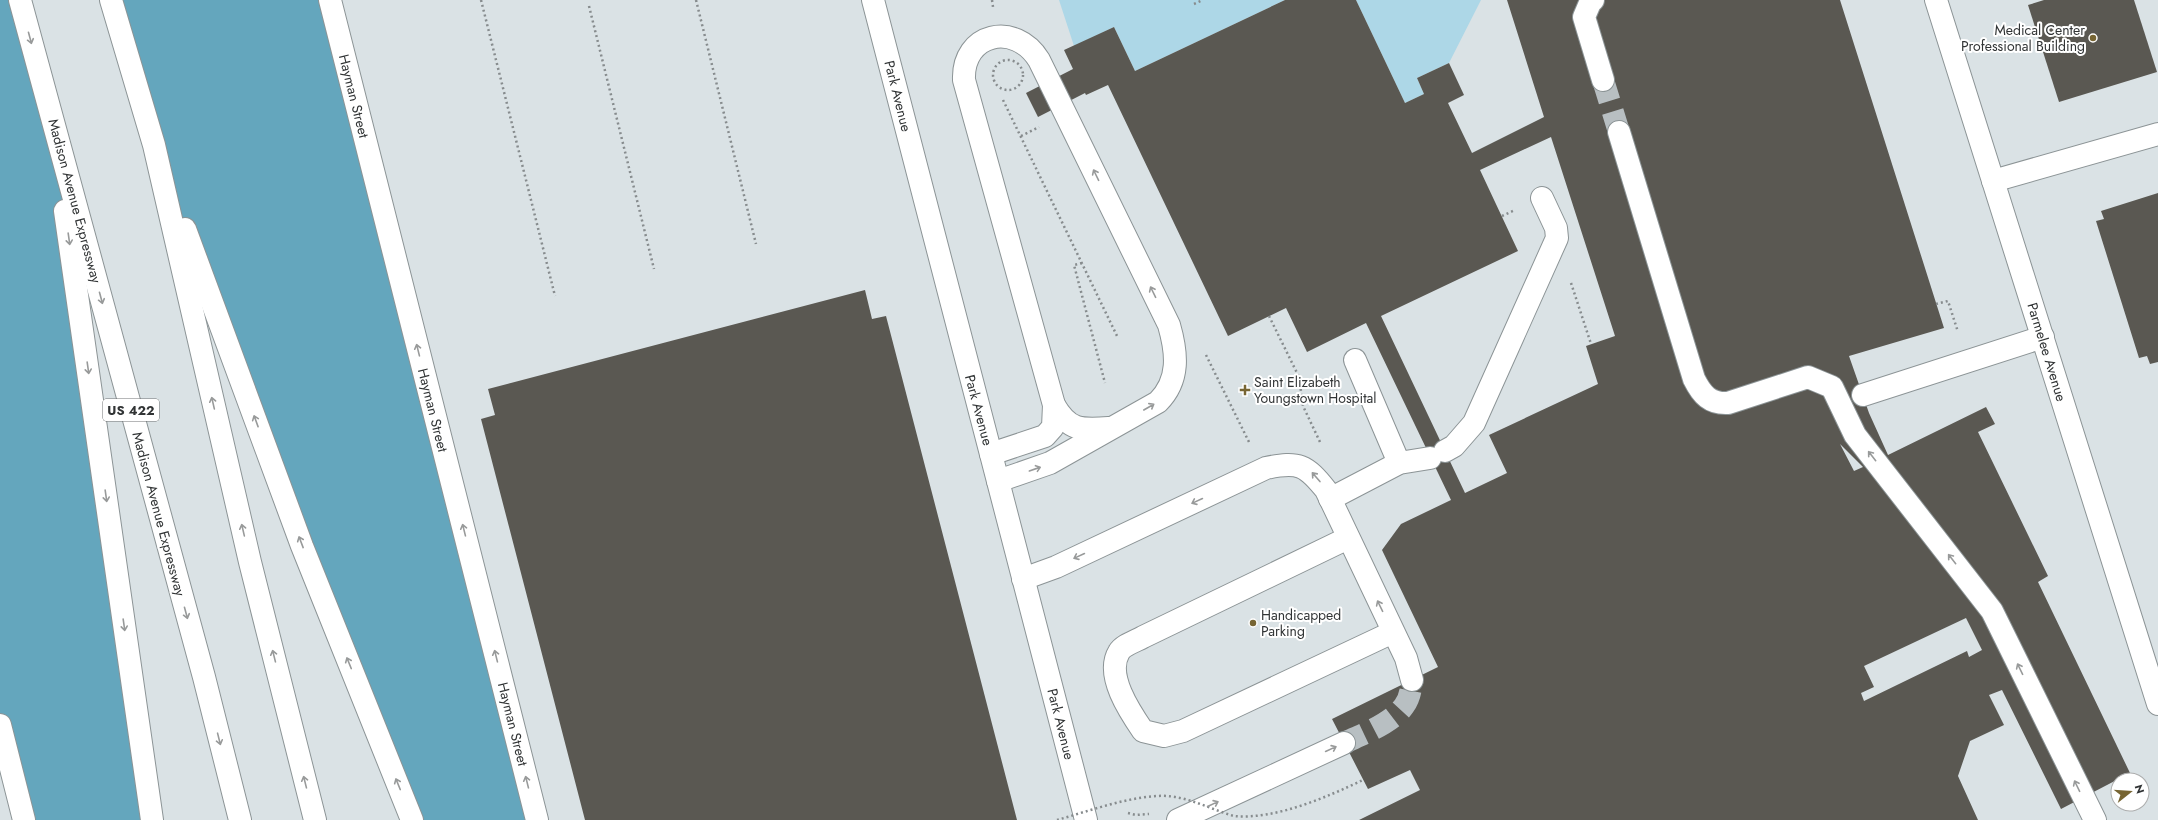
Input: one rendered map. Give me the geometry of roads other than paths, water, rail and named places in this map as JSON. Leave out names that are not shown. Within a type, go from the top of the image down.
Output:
[{"type":"main road","name":"Madison Avenue Expressway","points":[[20,0],[204,677],[240,820]]},
{"type":"main road","points":[[111,0],[154,145],[250,562],[315,820]]},
{"type":"main road","name":"Hayman Street","points":[[330,0],[537,820]]},
{"type":"main road","name":"Park Avenue","points":[[873,0],[1086,820]]},
{"type":"main road","points":[[1593,0],[1590,3],[1584,17],[1603,80]]},
{"type":"main road","name":"Parmelee Avenue","points":[[1936,0],[2158,704]]},
{"type":"main road","points":[[998,481],[1050,463],[1112,428],[1158,402],[1165,395],[1176,369],[1174,343],[1169,325],[1039,60],[1033,50],[1015,38],[994,37],[985,40],[970,53],[963,71],[964,80],[1054,405],[1062,419],[1073,427],[1090,430],[1112,428]]},
{"type":"main road","points":[[52,117],[152,820]]},
{"type":"main road","points":[[1619,132],[1694,379],[1701,392],[1709,400],[1719,404],[1728,403],[1808,377],[1832,387],[1855,435],[1992,611],[2095,820]]},
{"type":"main road","points":[[1993,181],[2158,134]]},
{"type":"main road","points":[[154,145],[302,546],[412,820]]},
{"type":"main road","points":[[1330,499],[1399,463],[1438,454],[1454,446],[1474,423],[1557,238],[1556,228],[1542,198]]},
{"type":"main road","points":[[1863,395],[2043,337]]},
{"type":"main road","points":[[1355,360],[1399,463]]},
{"type":"main road","points":[[991,454],[1045,436],[1053,427],[1054,405]]},
{"type":"main road","points":[[1023,579],[1056,567],[1266,468],[1294,465],[1312,473],[1326,490],[1406,658],[1412,680]]},
{"type":"main road","points":[[1348,538],[1143,637],[1120,650],[1114,664],[1116,678],[1130,712],[1143,732],[1164,736],[1183,731],[1393,632]]},
{"type":"main road","points":[[0,725],[24,820]]},
{"type":"main road","points":[[1178,820],[1344,743]]},
{"type":"tunnel","points":[[1603,80],[1619,132]]},
{"type":"tunnel","points":[[1344,743],[1377,728],[1399,712],[1408,700],[1412,680]]},
{"type":"place","name":"Medical Center Professional Building","points":[[2093,38]]},
{"type":"place","name":"Saint Elizabeth Youngstown Hospital","points":[[1245,390]]},
{"type":"place","name":"Handicapped Parking","points":[[1253,623]]}]
